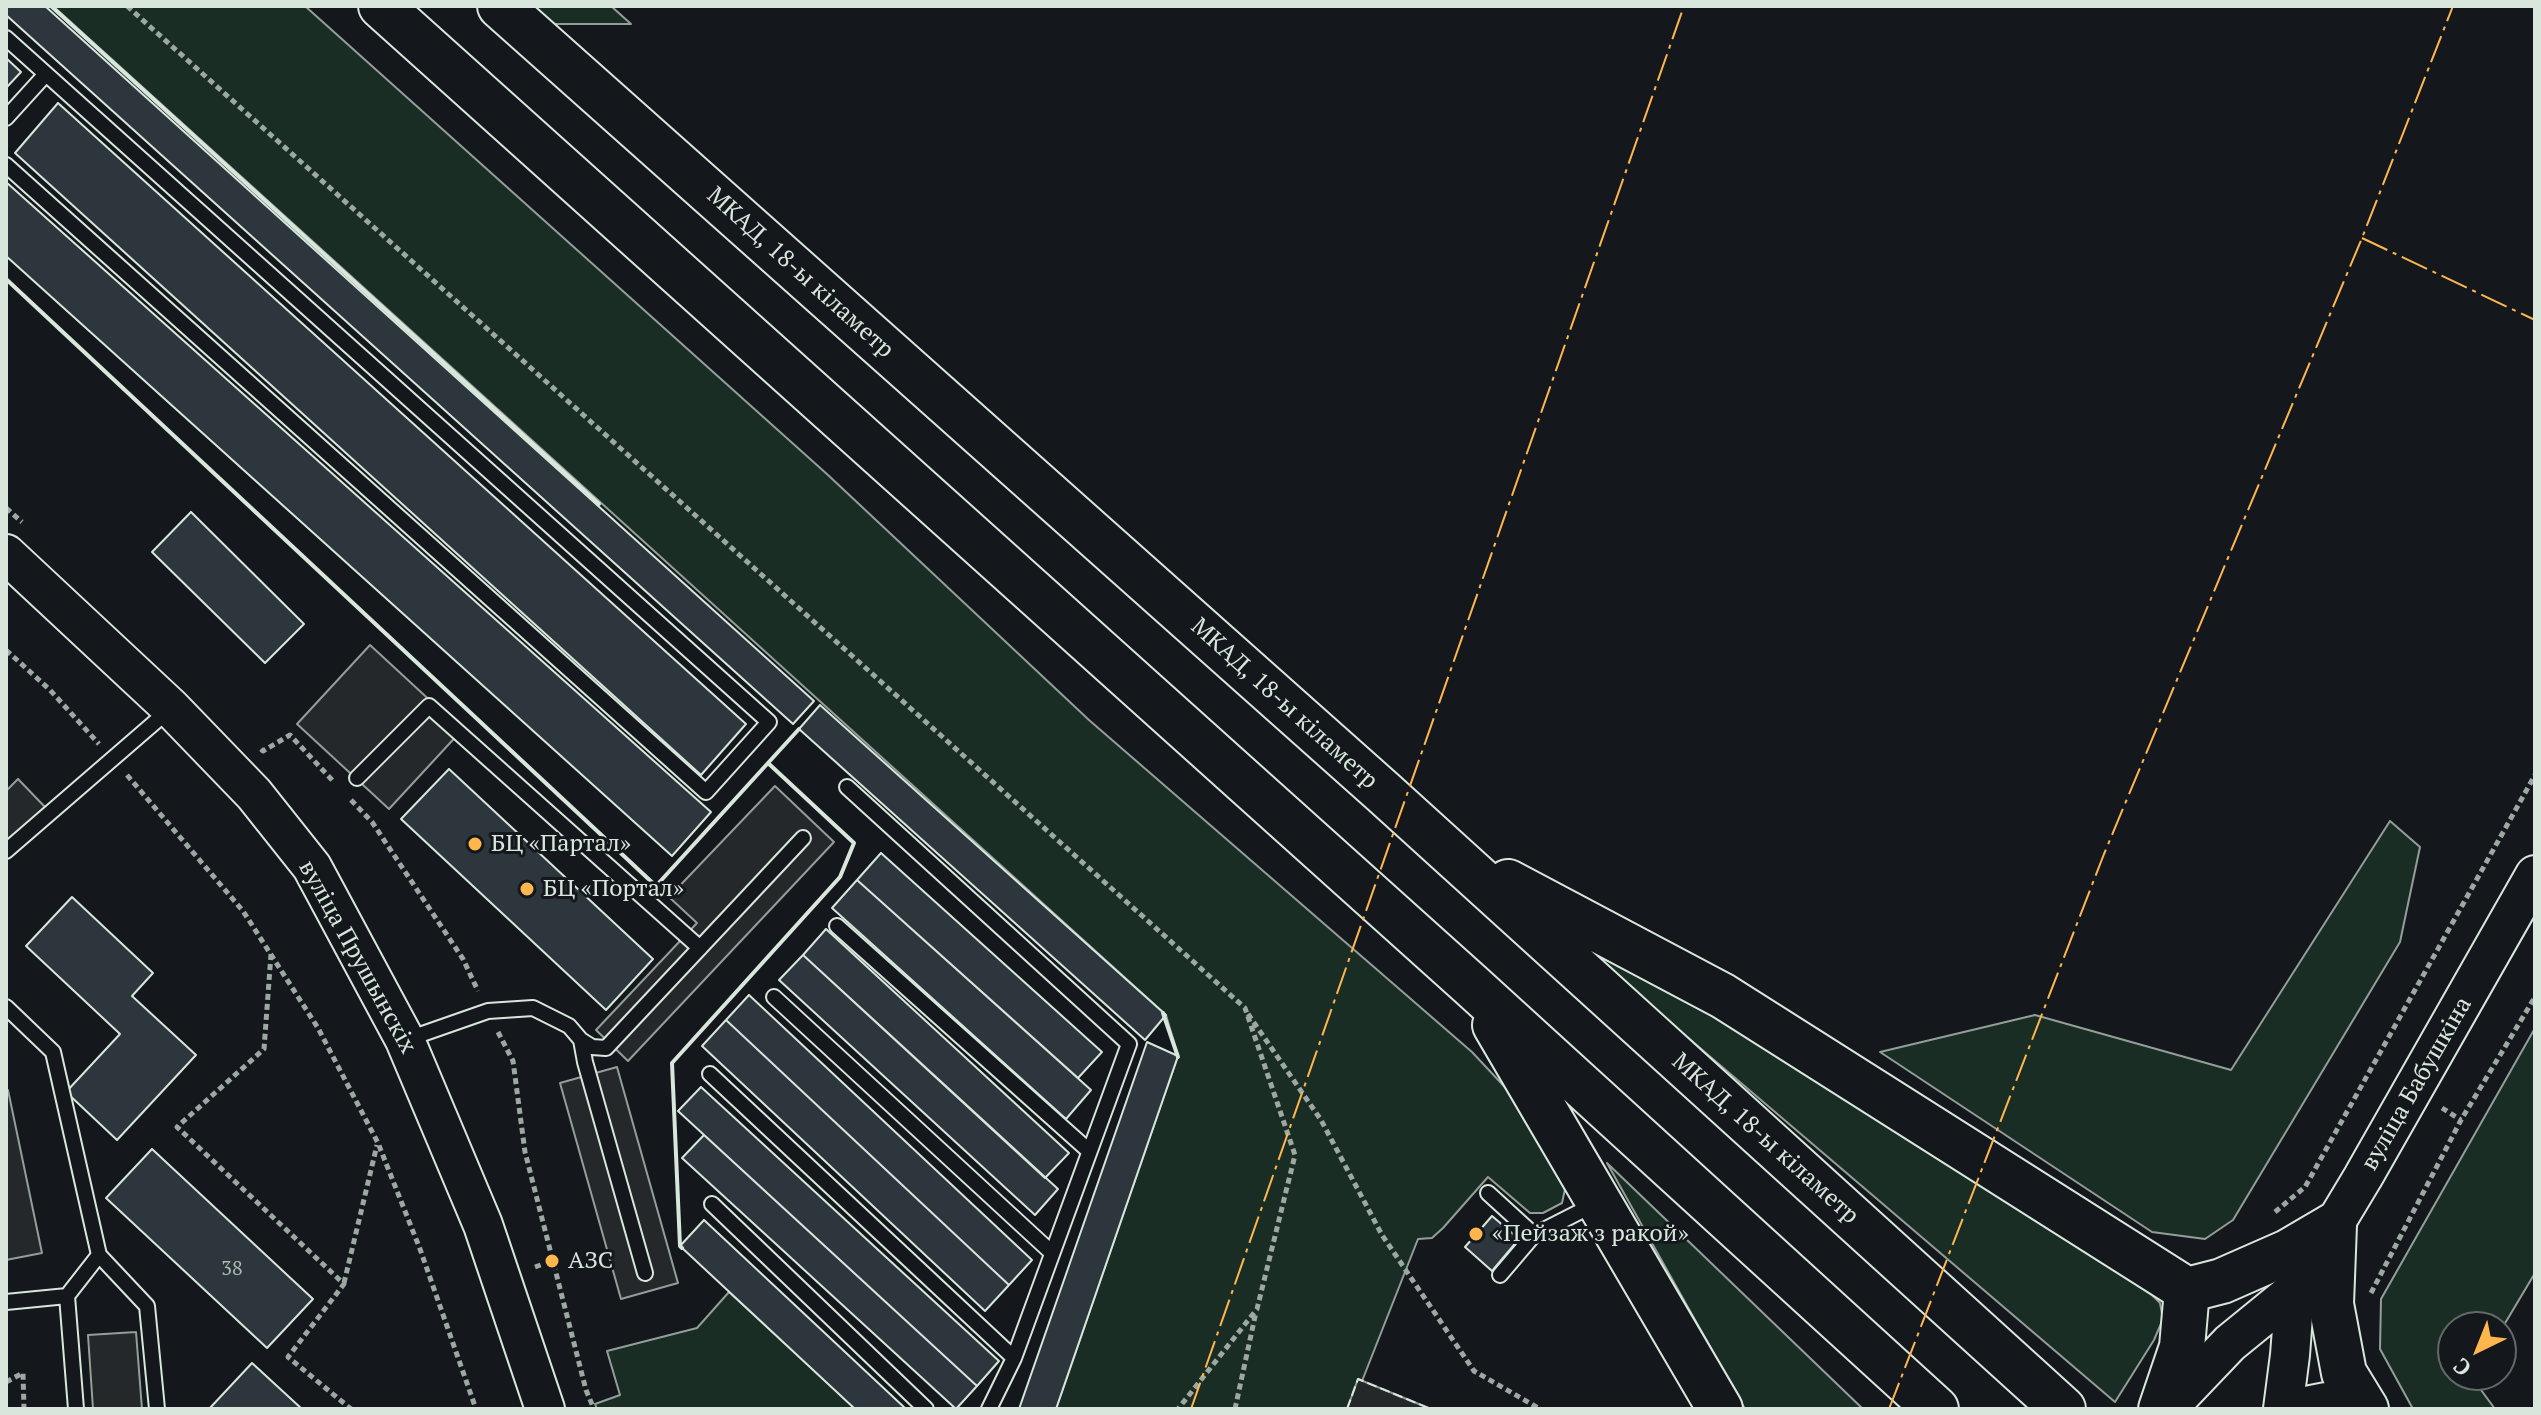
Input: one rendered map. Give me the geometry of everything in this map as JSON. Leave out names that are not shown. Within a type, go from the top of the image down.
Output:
[{"type":"highway","points":[[381,6],[1471,985],[1936,1409]]},
{"type":"highway","name":"МКАД, 18-ы кіламетр","points":[[500,6],[1383,792],[2062,1409]]},
{"type":"highway","points":[[1383,792],[1520,891],[1723,996],[2187,1290],[2222,1281],[2262,1264],[2334,1225]]},
{"type":"highway","points":[[1471,985],[1720,1409]]},
{"type":"highway","points":[[2334,1225],[2331,1304],[2344,1373],[2366,1409]]},
{"type":"highway","points":[[2164,1409],[2182,1347],[2187,1290]]},
{"type":"highway","points":[[2306,1409],[2326,1405],[2339,1409]]},
{"type":"street","name":"вуліца Прушынскіх","points":[[6,554],[171,708],[254,794],[312,867],[405,1040],[483,1225],[545,1409]]},
{"type":"street","name":"вуліца Бабушкіна","points":[[2164,1409],[2230,1343],[2295,1290],[2535,875]]},
{"type":"street","name":"вуліца Бабушкіна","points":[[2283,1409],[2295,1290]]},
{"type":"lane","points":[[6,38],[769,722],[706,792],[6,165]]},
{"type":"lane","points":[[6,118],[46,74]]},
{"type":"lane","points":[[357,778],[429,706],[700,948]]},
{"type":"lane","points":[[6,851],[171,708]]},
{"type":"lane","points":[[847,787],[1129,1044],[1014,1358],[989,1409]]},
{"type":"lane","points":[[405,1040],[488,1011],[533,1008],[569,1026],[592,1047],[606,1048],[803,838]]},
{"type":"lane","points":[[837,926],[1089,1151]]},
{"type":"lane","points":[[774,997],[1052,1253]]},
{"type":"lane","points":[[6,1007],[53,1052],[99,1255],[147,1306],[157,1409]]},
{"type":"lane","points":[[581,1040],[645,1273]]},
{"type":"lane","points":[[710,1074],[1014,1358]]},
{"type":"lane","points":[[1488,1193],[1534,1235]]},
{"type":"lane","points":[[1500,1275],[1534,1235],[1601,1202]]},
{"type":"lane","points":[[712,1204],[926,1409]]},
{"type":"lane","points":[[76,1409],[67,1296],[99,1255]]},
{"type":"lane","points":[[6,1302],[67,1296]]},
{"type":"path","points":[[127,6],[1245,1008],[1321,1120],[1382,1235],[1474,1371],[1540,1409]]},
{"type":"path","points":[[6,650],[50,690],[156,806],[243,911],[318,1028],[378,1143],[420,1249],[476,1409]]},
{"type":"path","points":[[290,735],[372,822],[463,959],[513,1061],[525,1152],[586,1390],[594,1409]]},
{"type":"path","points":[[2305,1187],[2535,775]]},
{"type":"path","points":[[271,953],[264,1049],[177,1127],[344,1284]]},
{"type":"path","points":[[2370,1296],[2461,1120],[2535,997]]},
{"type":"path","points":[[1235,1409],[1295,1155],[1245,1008]]},
{"type":"path","points":[[351,1409],[288,1357],[344,1284],[378,1143]]},
{"type":"path","points":[[1178,1409],[1257,1309]]},
{"type":"path","points":[[6,1382],[23,1373],[24,1409]]},
{"type":"green space","points":[[53,6],[305,6],[828,475],[1089,720],[1472,1052],[1516,1099],[1567,1180],[1562,1203],[1543,1213],[1530,1213],[1488,1177],[1432,1238],[1418,1239],[1351,1409],[1056,1409],[1178,1056],[1166,1015]]},
{"type":"green space","points":[[534,6],[611,6],[631,24],[553,24]]},
{"type":"green space","points":[[2390,821],[2420,847],[2400,942],[2233,1220],[2205,1239],[2152,1232],[1880,1052],[2035,1015],[2231,1070]]},
{"type":"green space","points":[[1571,938],[1766,1044],[2149,1292],[2160,1303],[2163,1319],[2154,1340],[2115,1402]]},
{"type":"green space","points":[[2535,1028],[2535,1273],[2512,1311],[2437,1311],[2437,1391],[2482,1391],[2495,1409],[2413,1409],[2380,1349],[2381,1299]]},
{"type":"green space","points":[[1607,1163],[1863,1409],[1745,1409]]},
{"type":"green space","points":[[729,1292],[856,1409],[597,1409],[595,1404],[620,1395],[607,1351],[697,1328]]},
{"type":"shaded area","points":[[370,645],[462,730],[389,809],[297,724]]},
{"type":"shaded area","points":[[18,779],[45,807],[6,845],[6,791]]},
{"type":"shaded area","points":[[775,786],[834,842],[628,1061],[596,1030],[697,923],[669,897]]},
{"type":"shaded area","points":[[617,1067],[678,1283],[621,1299],[560,1083]]},
{"type":"shaded area","points":[[6,1090],[42,1253],[6,1260]]},
{"type":"shaded area","points":[[136,1332],[142,1409],[93,1409],[88,1335]]},
{"type":"shaded area","points":[[1358,1379],[1431,1409],[1347,1409]]},
{"type":"building","points":[[6,6],[45,6],[814,701],[793,724],[6,15]]},
{"type":"building","points":[[6,58],[21,72],[6,88]]},
{"type":"building","points":[[58,103],[746,724],[701,775],[15,153]]},
{"type":"building","points":[[6,182],[711,812],[672,856],[6,256]]},
{"type":"building","points":[[191,512],[304,624],[265,663],[152,552]]},
{"type":"building","points":[[820,705],[1166,1015],[1145,1040],[799,729]]},
{"type":"building","name":"БЦ «Портал»","points":[[449,769],[653,959],[606,1010],[401,819]]},
{"type":"building","points":[[881,853],[1102,1052],[1078,1078],[857,880]]},
{"type":"building","points":[[857,880],[1091,1090],[1066,1119],[832,908]]},
{"type":"building","points":[[72,897],[153,973],[132,996],[196,1055],[117,1140],[66,1092],[120,1034],[26,946]]},
{"type":"building","points":[[826,929],[1069,1153],[1045,1178],[803,955]]},
{"type":"building","points":[[803,955],[1058,1189],[1035,1215],[779,980]]},
{"type":"building","points":[[749,995],[1032,1260],[1009,1285],[726,1020]]},
{"type":"building","points":[[726,1020],[1009,1285],[985,1311],[702,1046]]},
{"type":"building","points":[[1147,1042],[1178,1056],[1056,1409],[1019,1409]]},
{"type":"building","points":[[701,1087],[999,1361],[977,1386],[678,1111]]},
{"type":"building","points":[[704,1135],[977,1386],[956,1409],[682,1158]]},
{"type":"building","points":[[152,1149],[313,1299],[267,1348],[106,1198]]},
{"type":"building","points":[[1492,1216],[1519,1239],[1492,1271],[1465,1247]]},
{"type":"building","points":[[704,1220],[906,1409],[855,1409],[680,1246]]},
{"type":"building","points":[[252,1363],[302,1409],[209,1409]]},
{"type":"fence","points":[[1347,1409],[1358,1379],[1431,1409]]},
{"type":"wall","points":[[51,6],[599,504]]},
{"type":"wall","points":[[6,279],[656,886],[768,763],[854,843],[840,877],[672,1063],[682,1248]]},
{"type":"wall","points":[[768,763],[799,729]]},
{"type":"wall","points":[[1163,1013],[1178,1057]]},
{"type":"power","points":[[1191,1409],[1684,6]]},
{"type":"power","points":[[1889,1409],[2104,854],[2362,238],[2453,6]]},
{"type":"power","points":[[2362,238],[2535,320]]},
{"type":"place","name":"БЦ «Партал»","points":[[475,844]]},
{"type":"place","name":"БЦ «Портал»","points":[[527,889]]},
{"type":"place","name":"«Пейзаж з ракой»","points":[[1476,1234]]},
{"type":"place","name":"АЗС","points":[[552,1261]]}]
